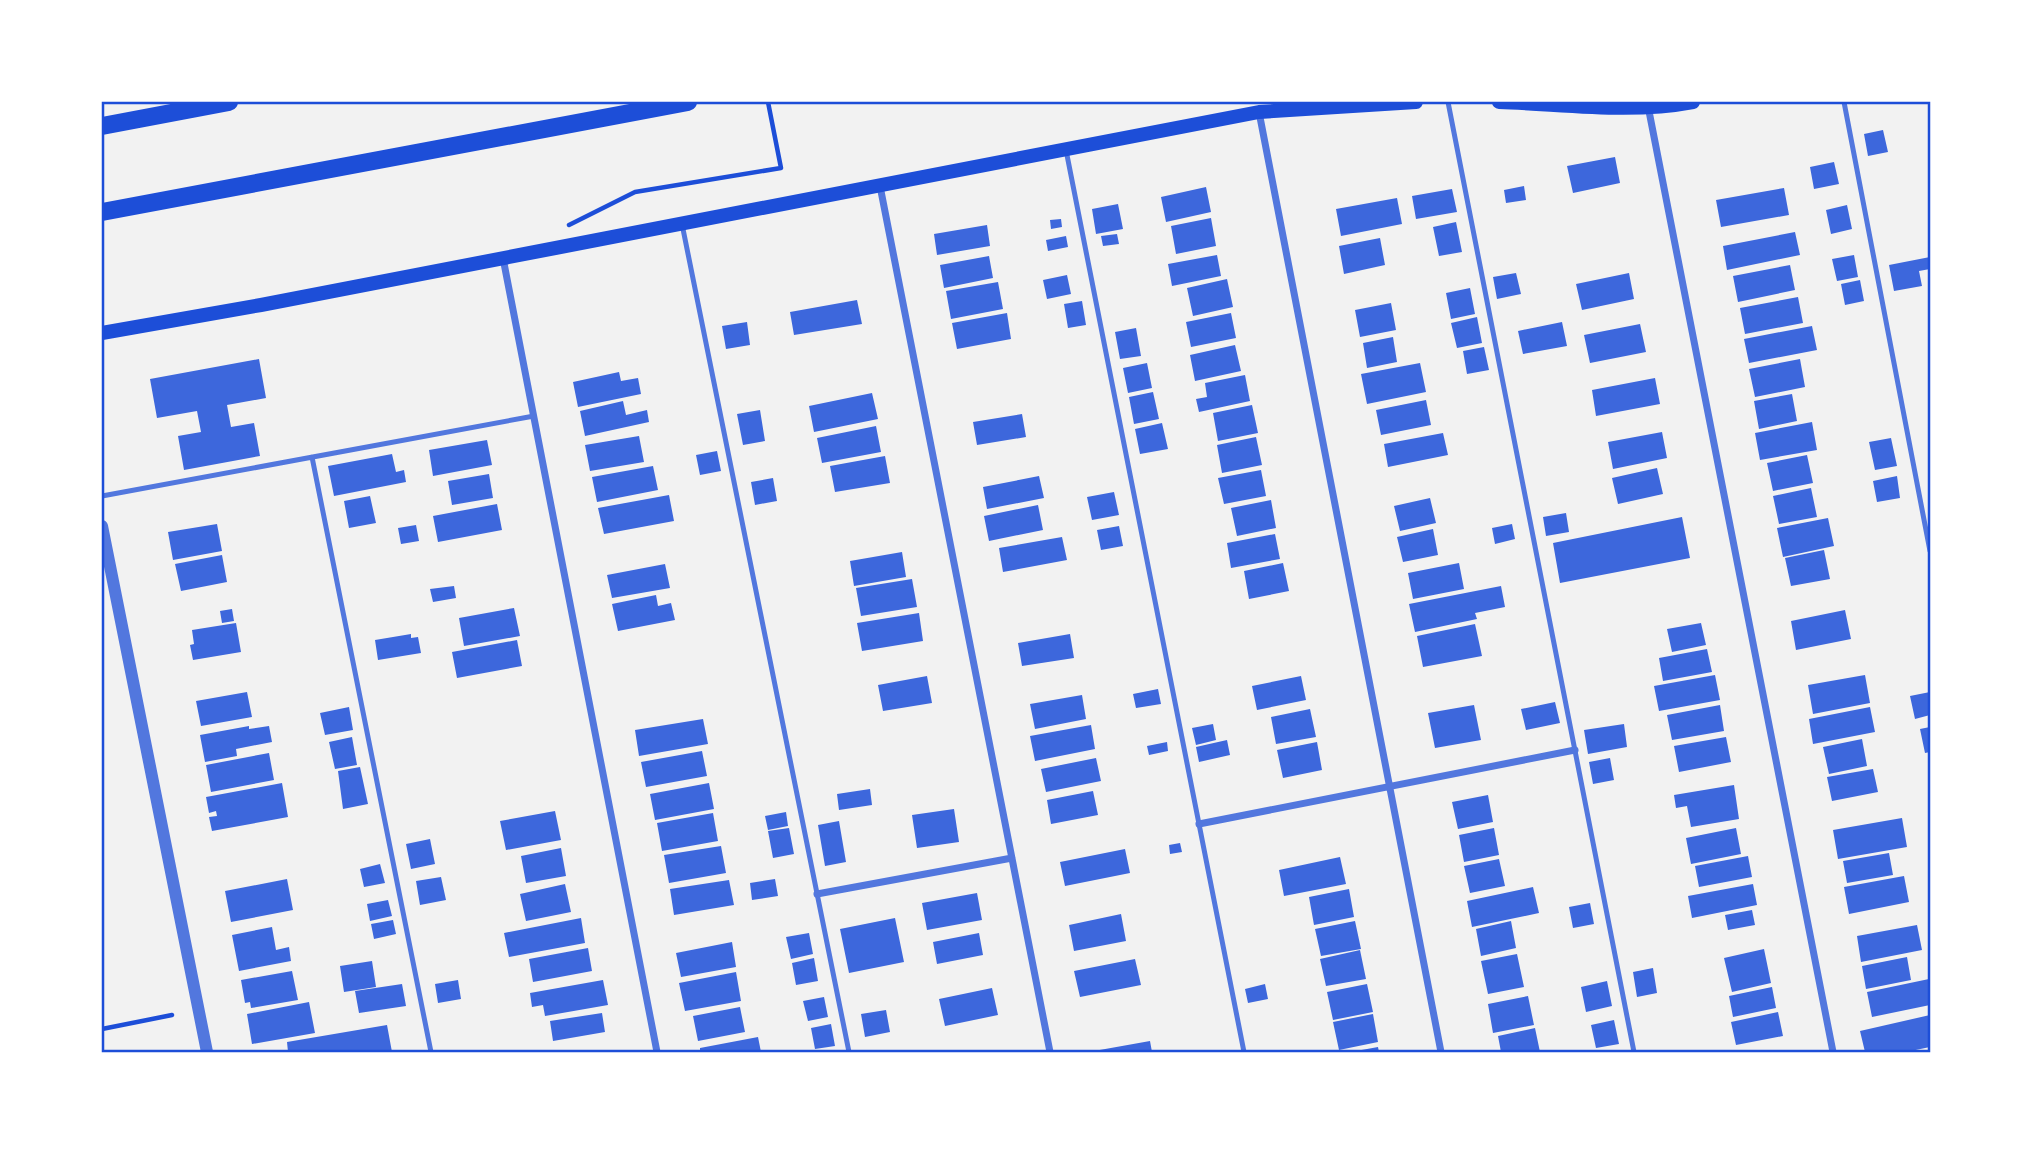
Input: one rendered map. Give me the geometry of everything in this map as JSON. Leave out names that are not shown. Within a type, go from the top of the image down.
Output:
[{"type":"highway","points":[[102,126],[229,102]]},
{"type":"highway","points":[[102,212],[688,102]]},
{"type":"main road","points":[[102,333],[261,305],[1259,113],[1416,102]]},
{"type":"main road","points":[[1499,102],[1647,106],[1693,102]]},
{"type":"street","points":[[1647,106],[1833,1052]]},
{"type":"street","points":[[1259,113],[1441,1052]]},
{"type":"street","points":[[880,186],[1049,1052]]},
{"type":"street","points":[[503,258],[657,1052]]},
{"type":"street","points":[[102,526],[207,1052]]},
{"type":"street","points":[[1199,824],[1575,750]]},
{"type":"street","points":[[817,894],[1012,858]]},
{"type":"lane","points":[[1448,102],[1634,1052]]},
{"type":"lane","points":[[1844,102],[1930,551]]},
{"type":"lane","points":[[1066,150],[1244,1052]]},
{"type":"lane","points":[[682,224],[849,1052]]},
{"type":"lane","points":[[102,496],[534,416]]},
{"type":"lane","points":[[312,457],[431,1052]]},
{"type":"path","points":[[635,192],[781,167],[768,102]]},
{"type":"path","points":[[102,1029],[172,1015]]},
{"type":"building","points":[[1883,130],[1888,152],[1868,156],[1864,134]]},
{"type":"building","points":[[1615,157],[1620,183],[1573,193],[1567,166]]},
{"type":"building","points":[[1834,162],[1839,184],[1814,189],[1810,167]]},
{"type":"building","points":[[1524,186],[1526,200],[1506,203],[1504,190]]},
{"type":"building","points":[[1206,187],[1211,212],[1166,222],[1161,197]]},
{"type":"building","points":[[1784,188],[1789,215],[1721,227],[1716,200]]},
{"type":"building","points":[[1452,189],[1457,212],[1416,219],[1412,196]]},
{"type":"building","points":[[1397,198],[1402,224],[1341,236],[1336,209]]},
{"type":"building","points":[[1118,204],[1123,229],[1096,234],[1092,209]]},
{"type":"building","points":[[1847,205],[1852,229],[1831,234],[1826,210]]},
{"type":"building","points":[[1211,218],[1216,246],[1176,254],[1171,226]]},
{"type":"building","points":[[1061,219],[1062,227],[1051,229],[1050,220]]},
{"type":"building","points":[[1456,222],[1462,252],[1439,256],[1433,227]]},
{"type":"building","points":[[987,225],[990,246],[937,255],[934,234]]},
{"type":"building","points":[[1795,232],[1800,255],[1727,270],[1723,246]]},
{"type":"building","points":[[1117,234],[1119,244],[1103,246],[1101,236]]},
{"type":"building","points":[[1066,236],[1068,247],[1048,251],[1046,240]]},
{"type":"building","points":[[1380,238],[1385,265],[1344,274],[1339,246]]},
{"type":"building","points":[[1217,255],[1221,276],[1172,286],[1168,264]]},
{"type":"building","points":[[1854,255],[1858,277],[1837,281],[1832,259]]},
{"type":"building","points":[[989,256],[993,278],[944,288],[940,265]]},
{"type":"building","points":[[1930,257],[1930,269],[1919,271],[1922,286],[1894,291],[1889,265]]},
{"type":"building","points":[[1790,265],[1795,290],[1738,302],[1733,276]]},
{"type":"building","points":[[1516,273],[1521,294],[1497,299],[1493,277]]},
{"type":"building","points":[[1629,273],[1634,299],[1582,310],[1576,284]]},
{"type":"building","points":[[1067,275],[1071,294],[1047,299],[1043,280]]},
{"type":"building","points":[[1227,279],[1233,307],[1193,316],[1187,288]]},
{"type":"building","points":[[1860,280],[1864,301],[1845,305],[1841,284]]},
{"type":"building","points":[[998,282],[1003,309],[951,319],[946,291]]},
{"type":"building","points":[[1470,288],[1475,314],[1451,319],[1446,293]]},
{"type":"building","points":[[1798,297],[1803,323],[1745,334],[1740,308]]},
{"type":"building","points":[[857,300],[862,324],[794,335],[790,312]]},
{"type":"building","points":[[1082,301],[1086,325],[1068,328],[1064,304]]},
{"type":"building","points":[[1391,303],[1396,330],[1360,337],[1355,310]]},
{"type":"building","points":[[1007,313],[1011,339],[957,349],[952,323]]},
{"type":"building","points":[[1231,313],[1236,338],[1191,347],[1186,322]]},
{"type":"building","points":[[1477,317],[1482,343],[1457,348],[1451,323]]},
{"type":"building","points":[[747,322],[750,345],[726,349],[722,326]]},
{"type":"building","points":[[1562,322],[1567,346],[1523,354],[1518,331]]},
{"type":"building","points":[[1640,324],[1646,352],[1590,363],[1584,335]]},
{"type":"building","points":[[1812,326],[1817,350],[1749,363],[1744,339]]},
{"type":"building","points":[[1136,328],[1141,356],[1120,359],[1115,332]]},
{"type":"building","points":[[1393,337],[1397,362],[1367,368],[1363,343]]},
{"type":"building","points":[[1235,345],[1241,371],[1195,381],[1190,355]]},
{"type":"building","points":[[1484,347],[1489,370],[1467,374],[1463,351]]},
{"type":"building","points":[[259,359],[266,398],[227,405],[231,427],[254,423],[260,456],[184,470],[178,436],[201,432],[197,411],[157,418],[150,379]]},
{"type":"building","points":[[1800,359],[1805,387],[1755,397],[1749,369]]},
{"type":"building","points":[[1147,363],[1152,388],[1128,393],[1123,368]]},
{"type":"building","points":[[1420,363],[1426,392],[1367,404],[1361,374]]},
{"type":"building","points":[[619,372],[621,381],[638,378],[641,394],[578,407],[573,382]]},
{"type":"building","points":[[1245,375],[1250,401],[1199,412],[1196,399],[1207,397],[1205,383]]},
{"type":"building","points":[[1655,378],[1660,404],[1596,416],[1592,390]]},
{"type":"building","points":[[1153,392],[1159,419],[1134,424],[1129,397]]},
{"type":"building","points":[[872,393],[878,419],[814,432],[809,406]]},
{"type":"building","points":[[1792,394],[1797,421],[1759,429],[1754,401]]},
{"type":"building","points":[[1426,400],[1431,425],[1381,435],[1376,410]]},
{"type":"building","points":[[623,401],[626,415],[647,410],[649,422],[585,436],[580,411]]},
{"type":"building","points":[[1252,405],[1258,433],[1218,441],[1213,413]]},
{"type":"building","points":[[760,410],[765,441],[743,445],[737,414]]},
{"type":"building","points":[[1022,414],[1026,437],[977,445],[973,422]]},
{"type":"building","points":[[1812,422],[1817,450],[1760,460],[1755,433]]},
{"type":"building","points":[[1162,423],[1168,449],[1140,454],[1135,429]]},
{"type":"building","points":[[876,426],[881,452],[822,463],[817,438]]},
{"type":"building","points":[[1662,432],[1667,458],[1613,469],[1608,442]]},
{"type":"building","points":[[1443,433],[1448,455],[1388,467],[1384,444]]},
{"type":"building","points":[[639,436],[644,462],[590,471],[585,445]]},
{"type":"building","points":[[1256,437],[1262,465],[1222,473],[1217,445]]},
{"type":"building","points":[[1891,438],[1897,466],[1875,470],[1869,442]]},
{"type":"building","points":[[487,440],[492,465],[433,476],[429,450]]},
{"type":"building","points":[[717,451],[721,471],[700,475],[696,455]]},
{"type":"building","points":[[392,454],[396,472],[404,470],[406,482],[334,496],[328,466]]},
{"type":"building","points":[[1807,455],[1813,483],[1773,491],[1767,463]]},
{"type":"building","points":[[885,456],[890,483],[835,492],[830,466]]},
{"type":"building","points":[[653,466],[658,490],[597,502],[592,477]]},
{"type":"building","points":[[1657,468],[1663,494],[1618,504],[1612,478]]},
{"type":"building","points":[[1261,470],[1266,496],[1224,504],[1218,478]]},
{"type":"building","points":[[489,474],[493,498],[452,505],[448,481]]},
{"type":"building","points":[[1039,476],[1044,498],[987,509],[983,487]]},
{"type":"building","points":[[1897,476],[1900,498],[1877,502],[1873,481]]},
{"type":"building","points":[[773,478],[777,501],[755,505],[751,482]]},
{"type":"building","points":[[1811,488],[1817,517],[1779,524],[1773,496]]},
{"type":"building","points":[[1114,492],[1119,515],[1092,520],[1087,497]]},
{"type":"building","points":[[669,495],[674,521],[604,534],[598,508]]},
{"type":"building","points":[[370,496],[376,523],[349,528],[344,501]]},
{"type":"building","points":[[1430,498],[1436,523],[1400,531],[1394,506]]},
{"type":"building","points":[[1271,500],[1276,528],[1237,536],[1231,508]]},
{"type":"building","points":[[497,504],[502,530],[438,542],[433,516]]},
{"type":"building","points":[[1038,505],[1043,530],[989,541],[984,516]]},
{"type":"building","points":[[1566,513],[1569,532],[1546,536],[1543,517]]},
{"type":"building","points":[[1682,517],[1690,558],[1560,583],[1553,543]]},
{"type":"building","points":[[1828,518],[1834,546],[1783,557],[1777,528]]},
{"type":"building","points":[[217,524],[222,551],[173,560],[168,532]]},
{"type":"building","points":[[1512,524],[1515,539],[1495,544],[1492,528]]},
{"type":"building","points":[[416,525],[419,541],[401,544],[398,528]]},
{"type":"building","points":[[1119,526],[1123,546],[1101,550],[1097,530]]},
{"type":"building","points":[[1433,529],[1438,555],[1403,562],[1397,537]]},
{"type":"building","points":[[1275,534],[1280,559],[1231,568],[1227,543]]},
{"type":"building","points":[[1062,537],[1067,560],[1003,572],[999,548]]},
{"type":"building","points":[[1824,550],[1830,579],[1791,586],[1785,558]]},
{"type":"building","points":[[902,552],[906,577],[854,586],[850,561]]},
{"type":"building","points":[[222,555],[227,582],[181,591],[175,564]]},
{"type":"building","points":[[1283,563],[1289,591],[1249,599],[1244,571]]},
{"type":"building","points":[[1459,563],[1464,589],[1413,599],[1408,573]]},
{"type":"building","points":[[665,564],[670,588],[612,598],[607,575]]},
{"type":"building","points":[[912,579],[917,607],[861,616],[856,588]]},
{"type":"building","points":[[454,586],[456,598],[433,602],[430,589]]},
{"type":"building","points":[[1501,586],[1505,607],[1475,613],[1477,619],[1415,632],[1409,604]]},
{"type":"building","points":[[656,595],[658,606],[671,603],[675,620],[618,631],[612,604]]},
{"type":"building","points":[[514,608],[520,636],[464,646],[459,618]]},
{"type":"building","points":[[232,609],[234,621],[222,623],[220,611]]},
{"type":"building","points":[[1845,610],[1851,639],[1796,650],[1791,621]]},
{"type":"building","points":[[919,613],[923,641],[862,651],[857,623]]},
{"type":"building","points":[[236,623],[241,652],[193,660],[190,645],[194,644],[192,630]]},
{"type":"building","points":[[1701,623],[1706,645],[1672,652],[1667,629]]},
{"type":"building","points":[[1475,624],[1482,656],[1423,667],[1417,636]]},
{"type":"building","points":[[411,634],[411,638],[418,637],[421,653],[378,660],[375,640]]},
{"type":"building","points":[[1070,634],[1074,658],[1022,666],[1018,643]]},
{"type":"building","points":[[517,640],[522,666],[457,678],[452,652]]},
{"type":"building","points":[[1707,649],[1712,672],[1663,681],[1659,658]]},
{"type":"building","points":[[1715,675],[1720,700],[1659,711],[1654,686]]},
{"type":"building","points":[[1865,675],[1870,703],[1813,714],[1808,685]]},
{"type":"building","points":[[927,676],[932,703],[883,711],[878,685]]},
{"type":"building","points":[[1301,676],[1306,700],[1257,710],[1252,686]]},
{"type":"building","points":[[1158,689],[1161,704],[1136,708],[1133,694]]},
{"type":"building","points":[[247,692],[252,717],[201,726],[196,701]]},
{"type":"building","points":[[1930,692],[1930,715],[1915,719],[1910,696]]},
{"type":"building","points":[[1082,695],[1086,719],[1035,729],[1030,704]]},
{"type":"building","points":[[1555,702],[1560,723],[1526,730],[1521,709]]},
{"type":"building","points":[[1474,705],[1481,740],[1435,748],[1428,713]]},
{"type":"building","points":[[1720,705],[1724,731],[1672,740],[1667,715]]},
{"type":"building","points":[[349,707],[353,730],[325,735],[320,713]]},
{"type":"building","points":[[1870,707],[1875,732],[1813,744],[1809,719]]},
{"type":"building","points":[[1310,709],[1316,737],[1276,744],[1271,717]]},
{"type":"building","points":[[703,719],[708,744],[639,756],[635,730]]},
{"type":"building","points":[[1213,724],[1216,740],[1196,745],[1192,728]]},
{"type":"building","points":[[1624,724],[1627,747],[1588,754],[1584,730]]},
{"type":"building","points":[[1091,725],[1095,749],[1035,761],[1030,736]]},
{"type":"building","points":[[249,726],[249,729],[269,726],[272,742],[236,749],[237,756],[205,762],[200,735]]},
{"type":"building","points":[[1930,727],[1930,752],[1925,753],[1920,729]]},
{"type":"building","points":[[352,737],[357,765],[335,769],[329,742]]},
{"type":"building","points":[[1726,737],[1731,762],[1679,772],[1674,746]]},
{"type":"building","points":[[1862,739],[1867,766],[1829,774],[1823,747]]},
{"type":"building","points":[[1227,740],[1230,755],[1199,762],[1196,747]]},
{"type":"building","points":[[1167,742],[1168,751],[1149,755],[1147,746]]},
{"type":"building","points":[[1317,742],[1322,770],[1283,778],[1277,750]]},
{"type":"building","points":[[702,751],[707,776],[646,787],[641,762]]},
{"type":"building","points":[[269,753],[274,780],[211,792],[206,765]]},
{"type":"building","points":[[1096,758],[1101,781],[1046,792],[1041,769]]},
{"type":"building","points":[[1610,758],[1614,780],[1593,784],[1589,762]]},
{"type":"building","points":[[360,767],[368,804],[343,809],[338,771]]},
{"type":"building","points":[[1873,769],[1878,792],[1832,801],[1827,777]]},
{"type":"building","points":[[282,783],[288,817],[212,831],[209,817],[217,816],[216,811],[209,813],[206,797]]},
{"type":"building","points":[[709,783],[714,809],[655,820],[650,794]]},
{"type":"building","points":[[1734,785],[1739,819],[1691,827],[1687,806],[1676,808],[1674,795]]},
{"type":"building","points":[[870,789],[872,805],[839,810],[837,794]]},
{"type":"building","points":[[1093,791],[1098,815],[1051,824],[1047,800]]},
{"type":"building","points":[[1488,795],[1493,822],[1458,829],[1452,802]]},
{"type":"building","points":[[954,809],[959,842],[917,848],[912,815]]},
{"type":"building","points":[[555,811],[561,840],[506,850],[500,821]]},
{"type":"building","points":[[786,812],[788,826],[768,830],[765,816]]},
{"type":"building","points":[[713,813],[718,841],[662,851],[657,823]]},
{"type":"building","points":[[1902,818],[1907,847],[1838,859],[1833,830]]},
{"type":"building","points":[[839,821],[846,862],[825,866],[818,825]]},
{"type":"building","points":[[789,828],[794,854],[773,858],[768,831]]},
{"type":"building","points":[[1494,828],[1499,855],[1464,862],[1459,835]]},
{"type":"building","points":[[1736,828],[1741,854],[1691,864],[1686,838]]},
{"type":"building","points":[[430,839],[435,864],[411,869],[406,844]]},
{"type":"building","points":[[1180,843],[1182,852],[1170,854],[1169,845]]},
{"type":"building","points":[[721,846],[726,873],[669,883],[664,855]]},
{"type":"building","points":[[561,848],[566,876],[526,883],[521,856]]},
{"type":"building","points":[[1125,849],[1130,873],[1065,886],[1060,862]]},
{"type":"building","points":[[1889,853],[1893,875],[1847,883],[1843,861]]},
{"type":"building","points":[[1748,856],[1752,877],[1699,887],[1695,866]]},
{"type":"building","points":[[1340,857],[1346,884],[1284,896],[1279,870]]},
{"type":"building","points":[[1499,859],[1505,886],[1470,893],[1464,866]]},
{"type":"building","points":[[380,864],[385,883],[364,887],[360,869]]},
{"type":"building","points":[[1904,876],[1909,902],[1849,914],[1844,887]]},
{"type":"building","points":[[441,877],[446,900],[420,905],[416,881]]},
{"type":"building","points":[[287,879],[293,910],[231,922],[225,891]]},
{"type":"building","points":[[775,879],[778,896],[752,900],[750,883]]},
{"type":"building","points":[[729,880],[734,905],[674,915],[670,889]]},
{"type":"building","points":[[565,884],[571,912],[526,921],[520,894]]},
{"type":"building","points":[[1753,884],[1757,905],[1692,918],[1688,896]]},
{"type":"building","points":[[1533,887],[1539,913],[1472,927],[1467,901]]},
{"type":"building","points":[[1349,889],[1354,917],[1314,925],[1309,897]]},
{"type":"building","points":[[977,893],[982,920],[927,930],[922,903]]},
{"type":"building","points":[[388,900],[392,916],[370,921],[367,904]]},
{"type":"building","points":[[1590,903],[1594,924],[1573,928],[1569,907]]},
{"type":"building","points":[[1752,910],[1755,925],[1728,930],[1725,915]]},
{"type":"building","points":[[1121,914],[1126,941],[1074,951],[1069,925]]},
{"type":"building","points":[[581,918],[585,943],[509,957],[504,933]]},
{"type":"building","points":[[895,918],[904,962],[849,973],[840,929]]},
{"type":"building","points":[[393,920],[396,934],[374,939],[371,924]]},
{"type":"building","points":[[1355,921],[1361,949],[1321,956],[1315,929]]},
{"type":"building","points":[[1511,921],[1516,948],[1481,956],[1476,929]]},
{"type":"building","points":[[1917,925],[1922,950],[1861,962],[1857,936]]},
{"type":"building","points":[[272,927],[276,950],[289,947],[291,961],[239,971],[232,935]]},
{"type":"building","points":[[809,933],[813,954],[791,959],[786,937]]},
{"type":"building","points":[[979,933],[983,955],[937,964],[933,942]]},
{"type":"building","points":[[732,942],[736,967],[681,977],[676,953]]},
{"type":"building","points":[[588,948],[592,971],[533,982],[529,959]]},
{"type":"building","points":[[1764,949],[1771,983],[1732,992],[1724,958]]},
{"type":"building","points":[[1360,950],[1366,979],[1326,986],[1320,959]]},
{"type":"building","points":[[1517,954],[1524,987],[1488,994],[1481,961]]},
{"type":"building","points":[[1907,957],[1911,980],[1866,989],[1862,966]]},
{"type":"building","points":[[814,958],[818,981],[796,985],[792,963]]},
{"type":"building","points":[[1135,959],[1141,985],[1080,997],[1074,971]]},
{"type":"building","points":[[372,961],[376,987],[344,992],[340,966]]},
{"type":"building","points":[[1653,968],[1657,993],[1637,997],[1633,972]]},
{"type":"building","points":[[292,971],[298,1000],[251,1008],[250,1002],[245,1003],[241,980]]},
{"type":"building","points":[[736,972],[741,1001],[685,1011],[679,983]]},
{"type":"building","points":[[1929,979],[1930,1005],[1872,1017],[1867,992]]},
{"type":"building","points":[[458,980],[461,999],[438,1003],[435,984]]},
{"type":"building","points":[[603,980],[608,1005],[545,1016],[543,1005],[532,1007],[530,993]]},
{"type":"building","points":[[1607,981],[1612,1006],[1586,1012],[1581,987]]},
{"type":"building","points":[[402,984],[406,1006],[359,1013],[355,991]]},
{"type":"building","points":[[1265,984],[1268,999],[1248,1003],[1245,989]]},
{"type":"building","points":[[1367,984],[1373,1012],[1333,1020],[1327,992]]},
{"type":"building","points":[[1772,987],[1776,1008],[1733,1017],[1729,996]]},
{"type":"building","points":[[992,988],[998,1015],[945,1026],[939,999]]},
{"type":"building","points":[[1528,996],[1534,1025],[1493,1033],[1488,1004]]},
{"type":"building","points":[[824,997],[828,1017],[808,1021],[803,1001]]},
{"type":"building","points":[[309,1002],[315,1033],[252,1044],[247,1014]]},
{"type":"building","points":[[740,1007],[745,1032],[698,1041],[693,1016]]},
{"type":"building","points":[[886,1010],[890,1032],[865,1037],[861,1014]]},
{"type":"building","points":[[1778,1012],[1783,1036],[1736,1045],[1731,1022]]},
{"type":"building","points":[[602,1013],[605,1032],[553,1041],[550,1021]]},
{"type":"building","points":[[1373,1014],[1378,1042],[1339,1050],[1333,1022]]},
{"type":"building","points":[[1930,1015],[1930,1047],[1906,1052],[1865,1052],[1860,1031]]},
{"type":"building","points":[[1614,1020],[1619,1044],[1596,1048],[1591,1025]]},
{"type":"building","points":[[831,1024],[835,1046],[815,1049],[811,1028]]},
{"type":"building","points":[[387,1025],[392,1052],[288,1052],[287,1042]]},
{"type":"building","points":[[1535,1028],[1540,1052],[1501,1052],[1498,1036]]},
{"type":"building","points":[[758,1037],[761,1052],[700,1052],[700,1048]]},
{"type":"building","points":[[1150,1041],[1152,1052],[1094,1052],[1094,1051]]},
{"type":"building","points":[[1378,1047],[1379,1052],[1356,1052],[1356,1051]]}]
